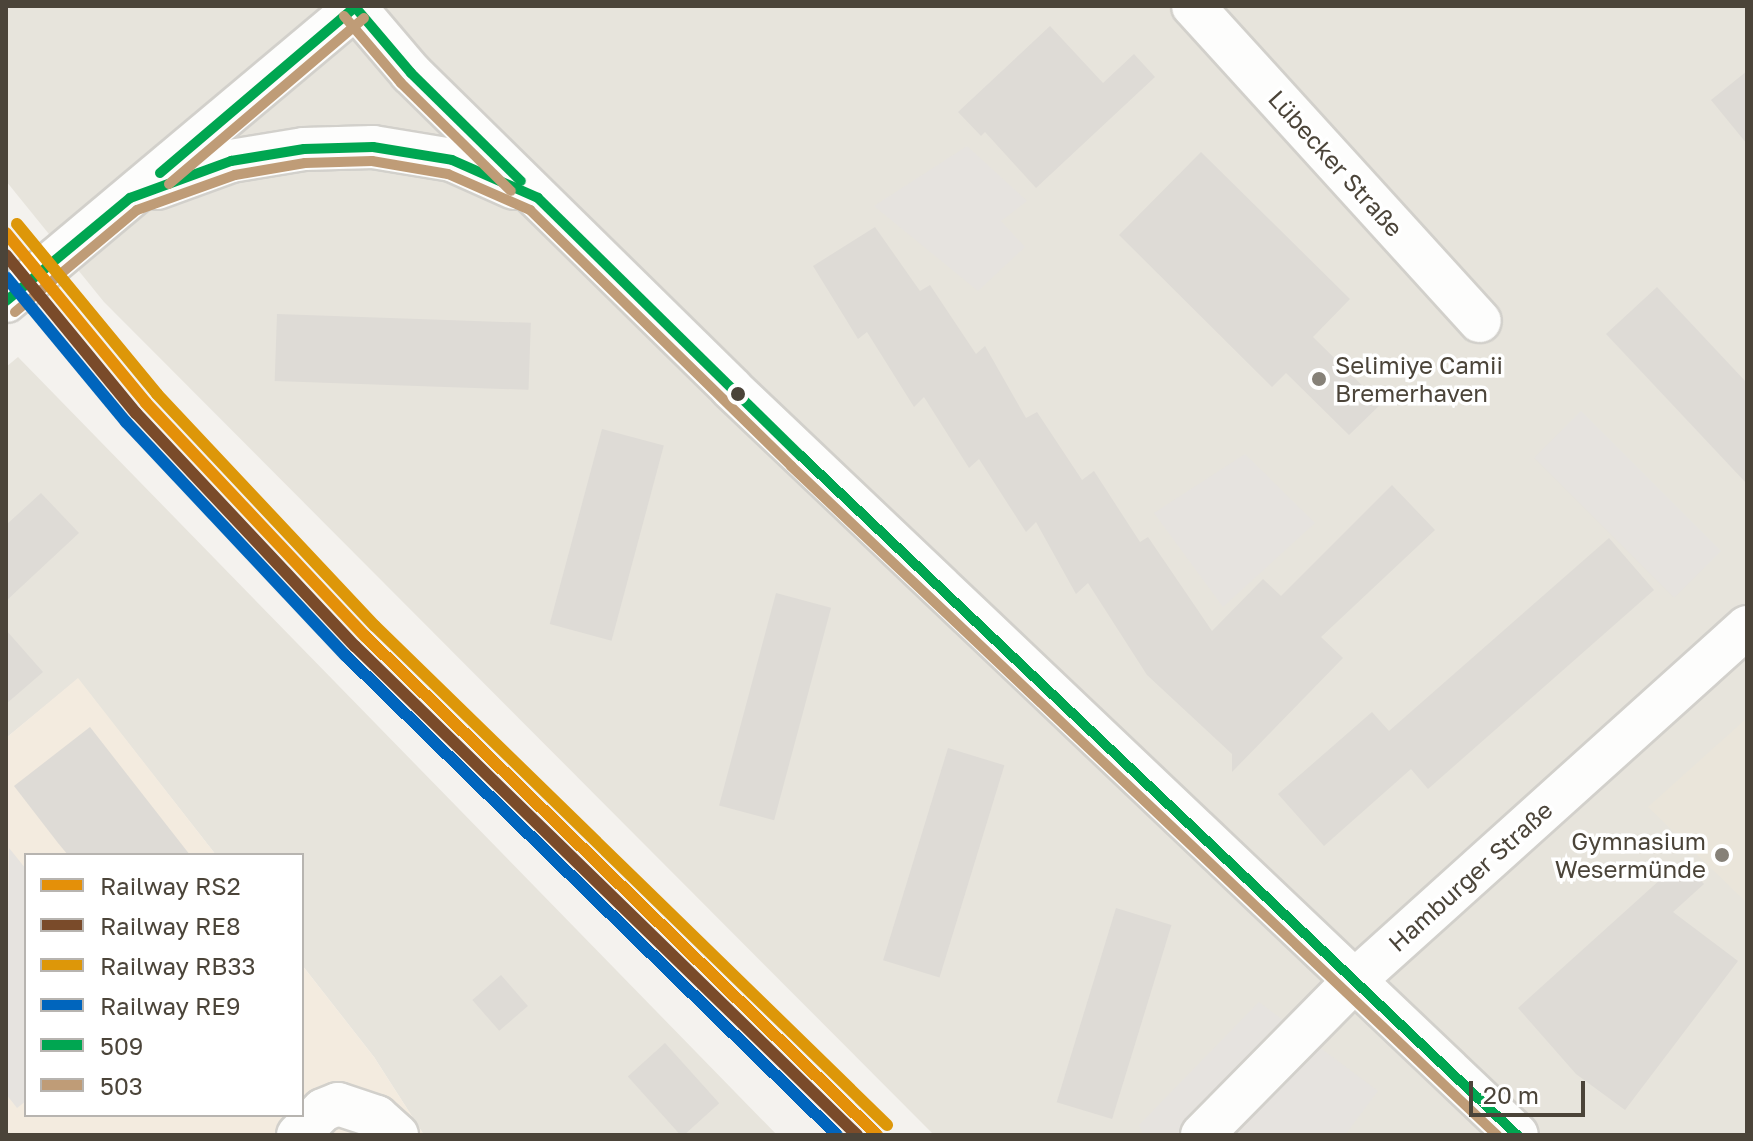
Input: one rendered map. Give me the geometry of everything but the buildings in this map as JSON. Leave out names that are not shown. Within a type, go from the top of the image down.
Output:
[{"type":"street","points":[[6,301],[356,6],[411,73],[538,198],[1517,1135]]},
{"type":"street","name":"Lübecker Straße","points":[[1193,6],[1480,321]]},
{"type":"street","points":[[130,198],[231,161],[304,149],[373,147],[452,160],[538,198]]},
{"type":"street","name":"Hamburger Straße","points":[[1202,1135],[1354,981],[1747,627]]},
{"type":"street","points":[[298,1135],[323,1110],[338,1104],[377,1117],[397,1135]]},
{"type":"shaded area","points":[[6,6],[1747,6],[1747,1135],[934,1135],[104,302],[6,181]]},
{"type":"shaded area","points":[[967,146],[1027,201],[1001,221],[1025,247],[978,291],[874,206]]},
{"type":"shaded area","points":[[18,357],[777,1135],[424,1135],[374,1057],[304,968],[304,853],[214,853],[78,679],[6,738],[6,367]]},
{"type":"shaded area","points":[[1581,411],[1721,551],[1674,598],[1534,458]]},
{"type":"shaded area","points":[[1245,454],[1315,523],[1223,607],[1154,513]]},
{"type":"shaded area","points":[[78,678],[214,853],[24,853],[24,1117],[304,1117],[304,968],[374,1057],[424,1135],[6,1135],[6,738]]},
{"type":"shaded area","name":"Gymnasium Wesermünde","points":[[1747,718],[1747,903],[1648,807]]},
{"type":"shaded area","points":[[9,848],[24,867],[24,1103],[17,1108],[6,1094]]},
{"type":"shaded area","points":[[1259,1002],[1378,1091],[1345,1135],[1143,1135],[1139,1125]]},
{"type":"rail line","name":"RB33","points":[[17,224],[157,394],[375,626],[887,1125]]},
{"type":"rail line","name":"RS2","points":[[6,233],[146,403],[365,636],[877,1135]]},
{"type":"rail line","name":"RE8","points":[[6,255],[136,413],[355,646],[857,1135]]},
{"type":"rail line","name":"RE9","points":[[6,277],[126,422],[345,655],[837,1135]]},
{"type":"transit line","name":"509","points":[[355,7],[411,73],[521,181]]},
{"type":"transit line","name":"509","points":[[160,173],[355,7]]},
{"type":"transit line","name":"503","points":[[344,16],[401,83],[511,191]]},
{"type":"transit line","name":"503","points":[[169,184],[364,18]]},
{"type":"transit line","name":"509","points":[[6,301],[130,198],[231,161],[304,149],[373,147],[452,160],[538,198],[801,456],[1517,1135]]},
{"type":"transit line","name":"503","points":[[15,312],[137,210],[235,175],[305,163],[372,161],[448,174],[530,210],[791,466],[1497,1135]]},
{"type":"place","name":"Selimiye Camii Bremerhaven","points":[[1319,379]]},
{"type":"place","name":"Gymnasium Wesermünde","points":[[1722,855]]}]
